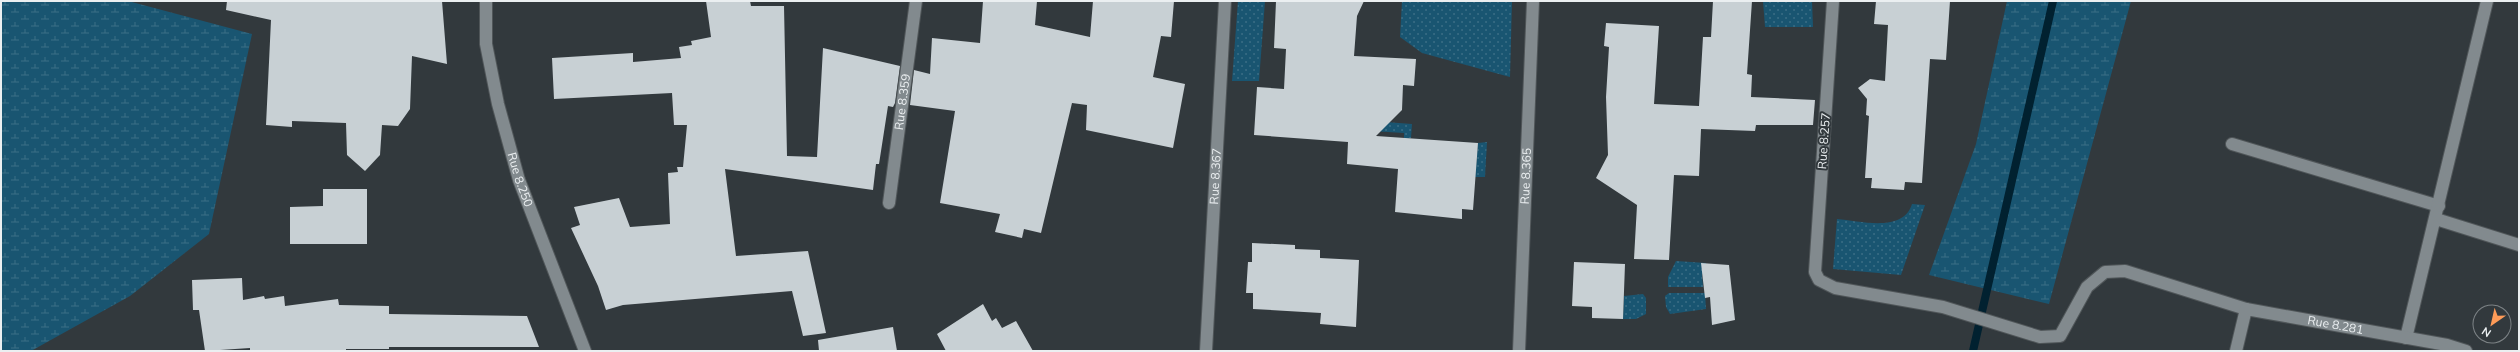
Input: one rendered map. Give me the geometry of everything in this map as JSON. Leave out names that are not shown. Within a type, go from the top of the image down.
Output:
[{"type":"street","name":"Rue 8.250","points":[[486,1],[486,44],[498,104],[519,180],[585,351]]},
{"type":"street","name":"Rue 8.359","points":[[889,203],[916,1]]},
{"type":"street","name":"Rue 8.367","points":[[1206,351],[1225,1]]},
{"type":"street","name":"Rue 8.365","points":[[1519,351],[1533,1]]},
{"type":"street","name":"Rue 8.257","points":[[1819,280],[1815,272],[1833,1]]},
{"type":"street","points":[[2406,338],[2436,219],[2487,1]]},
{"type":"street","points":[[2232,144],[2439,206]]},
{"type":"street","points":[[2436,219],[2519,245]]},
{"type":"street","name":"Rue 8.281","points":[[1819,280],[1835,288],[1943,307],[2040,337],[2060,336],[2087,287],[2105,272],[2125,271],[2246,309],[2406,338],[2466,351]]},
{"type":"street","points":[[2236,351],[2246,309]]},
{"type":"green space","points":[[1,1],[128,1],[252,34],[209,234],[130,296],[31,351],[1,351]]},
{"type":"green space","points":[[1238,1],[1265,1],[1259,81],[1232,81]]},
{"type":"green space","points":[[1402,1],[1512,1],[1510,77],[1422,53],[1400,37]]},
{"type":"green space","points":[[1763,1],[1812,1],[1813,27],[1765,27]]},
{"type":"green space","points":[[2007,1],[2131,1],[2049,304],[1929,275],[1976,144]]},
{"type":"green space","points":[[1372,121],[1412,124],[1411,138],[1404,139],[1404,133],[1371,131]]},
{"type":"green space","points":[[1487,142],[1485,177],[1475,177],[1478,143]]},
{"type":"green space","points":[[1912,204],[1925,205],[1901,275],[1833,269],[1837,219],[1869,223],[1891,222],[1900,219],[1907,213]]},
{"type":"green space","points":[[1676,261],[1706,263],[1706,274],[1702,274],[1703,287],[1668,287],[1668,277]]},
{"type":"green space","points":[[1669,293],[1705,293],[1706,309],[1670,314],[1666,307],[1665,296]]},
{"type":"green space","points":[[1643,294],[1646,298],[1646,314],[1636,319],[1623,319],[1624,296]]},
{"type":"building","points":[[227,1],[442,1],[447,64],[412,56],[410,109],[398,126],[382,125],[380,155],[365,171],[347,155],[346,123],[292,121],[292,127],[266,125],[271,20],[226,10]]},
{"type":"building","points":[[706,1],[750,1],[751,6],[784,6],[787,156],[817,157],[823,48],[900,66],[895,103],[893,107],[888,106],[879,164],[876,164],[873,190],[725,169],[736,256],[808,251],[826,333],[803,336],[792,291],[623,305],[606,310],[598,286],[571,228],[580,225],[574,207],[619,198],[630,227],[670,224],[668,173],[678,172],[677,167],[683,167],[687,125],[674,125],[672,93],[554,99],[552,58],[633,53],[633,62],[681,58],[679,47],[692,45],[691,41],[711,37]]},
{"type":"building","points":[[983,1],[1037,1],[1035,25],[1090,37],[1093,1],[1174,1],[1171,37],[1161,36],[1153,77],[1185,84],[1173,148],[1086,130],[1087,105],[1072,103],[1041,233],[1024,229],[1022,238],[995,232],[1000,214],[940,203],[955,111],[910,105],[914,70],[930,74],[932,38],[980,43]]},
{"type":"building","points":[[1276,1],[1364,1],[1357,16],[1354,56],[1416,59],[1414,86],[1403,85],[1402,110],[1376,136],[1478,143],[1473,210],[1462,209],[1462,219],[1395,212],[1398,169],[1347,164],[1348,142],[1254,135],[1257,87],[1284,89],[1286,49],[1274,48]]},
{"type":"building","points":[[1713,1],[1752,1],[1747,74],[1752,75],[1751,97],[1815,100],[1813,125],[1756,125],[1755,131],[1701,129],[1699,176],[1674,175],[1669,260],[1634,259],[1637,205],[1596,178],[1608,155],[1606,97],[1609,47],[1604,46],[1606,23],[1659,26],[1654,104],[1699,106],[1703,37],[1711,37]]},
{"type":"building","points":[[1876,1],[1950,1],[1946,60],[1930,59],[1922,183],[1905,182],[1904,190],[1871,188],[1872,178],[1865,178],[1869,116],[1866,115],[1867,99],[1858,88],[1870,79],[1885,81],[1888,25],[1874,24]]},
{"type":"building","points":[[323,189],[367,189],[367,244],[290,244],[290,207],[323,206]]},
{"type":"building","points":[[1252,243],[1295,245],[1295,249],[1320,250],[1320,258],[1359,260],[1356,327],[1320,324],[1321,313],[1253,309],[1253,293],[1246,293],[1248,262],[1252,262]]},
{"type":"building","points":[[1574,262],[1625,264],[1623,319],[1592,318],[1592,307],[1572,306]]},
{"type":"building","points":[[1701,263],[1729,265],[1735,320],[1712,325],[1710,297],[1705,298]]},
{"type":"building","points":[[242,278],[243,300],[264,296],[265,299],[284,296],[285,306],[338,299],[339,305],[389,306],[389,314],[527,316],[539,347],[389,347],[389,349],[346,349],[346,351],[250,351],[250,348],[205,351],[199,310],[193,310],[192,280]]},
{"type":"building","points":[[983,304],[992,321],[996,318],[1002,328],[1016,321],[1033,351],[946,351],[937,334]]},
{"type":"building","points":[[893,327],[897,351],[819,351],[818,340]]},
{"type":"waterway","points":[[1973,351],[2053,1]]}]
